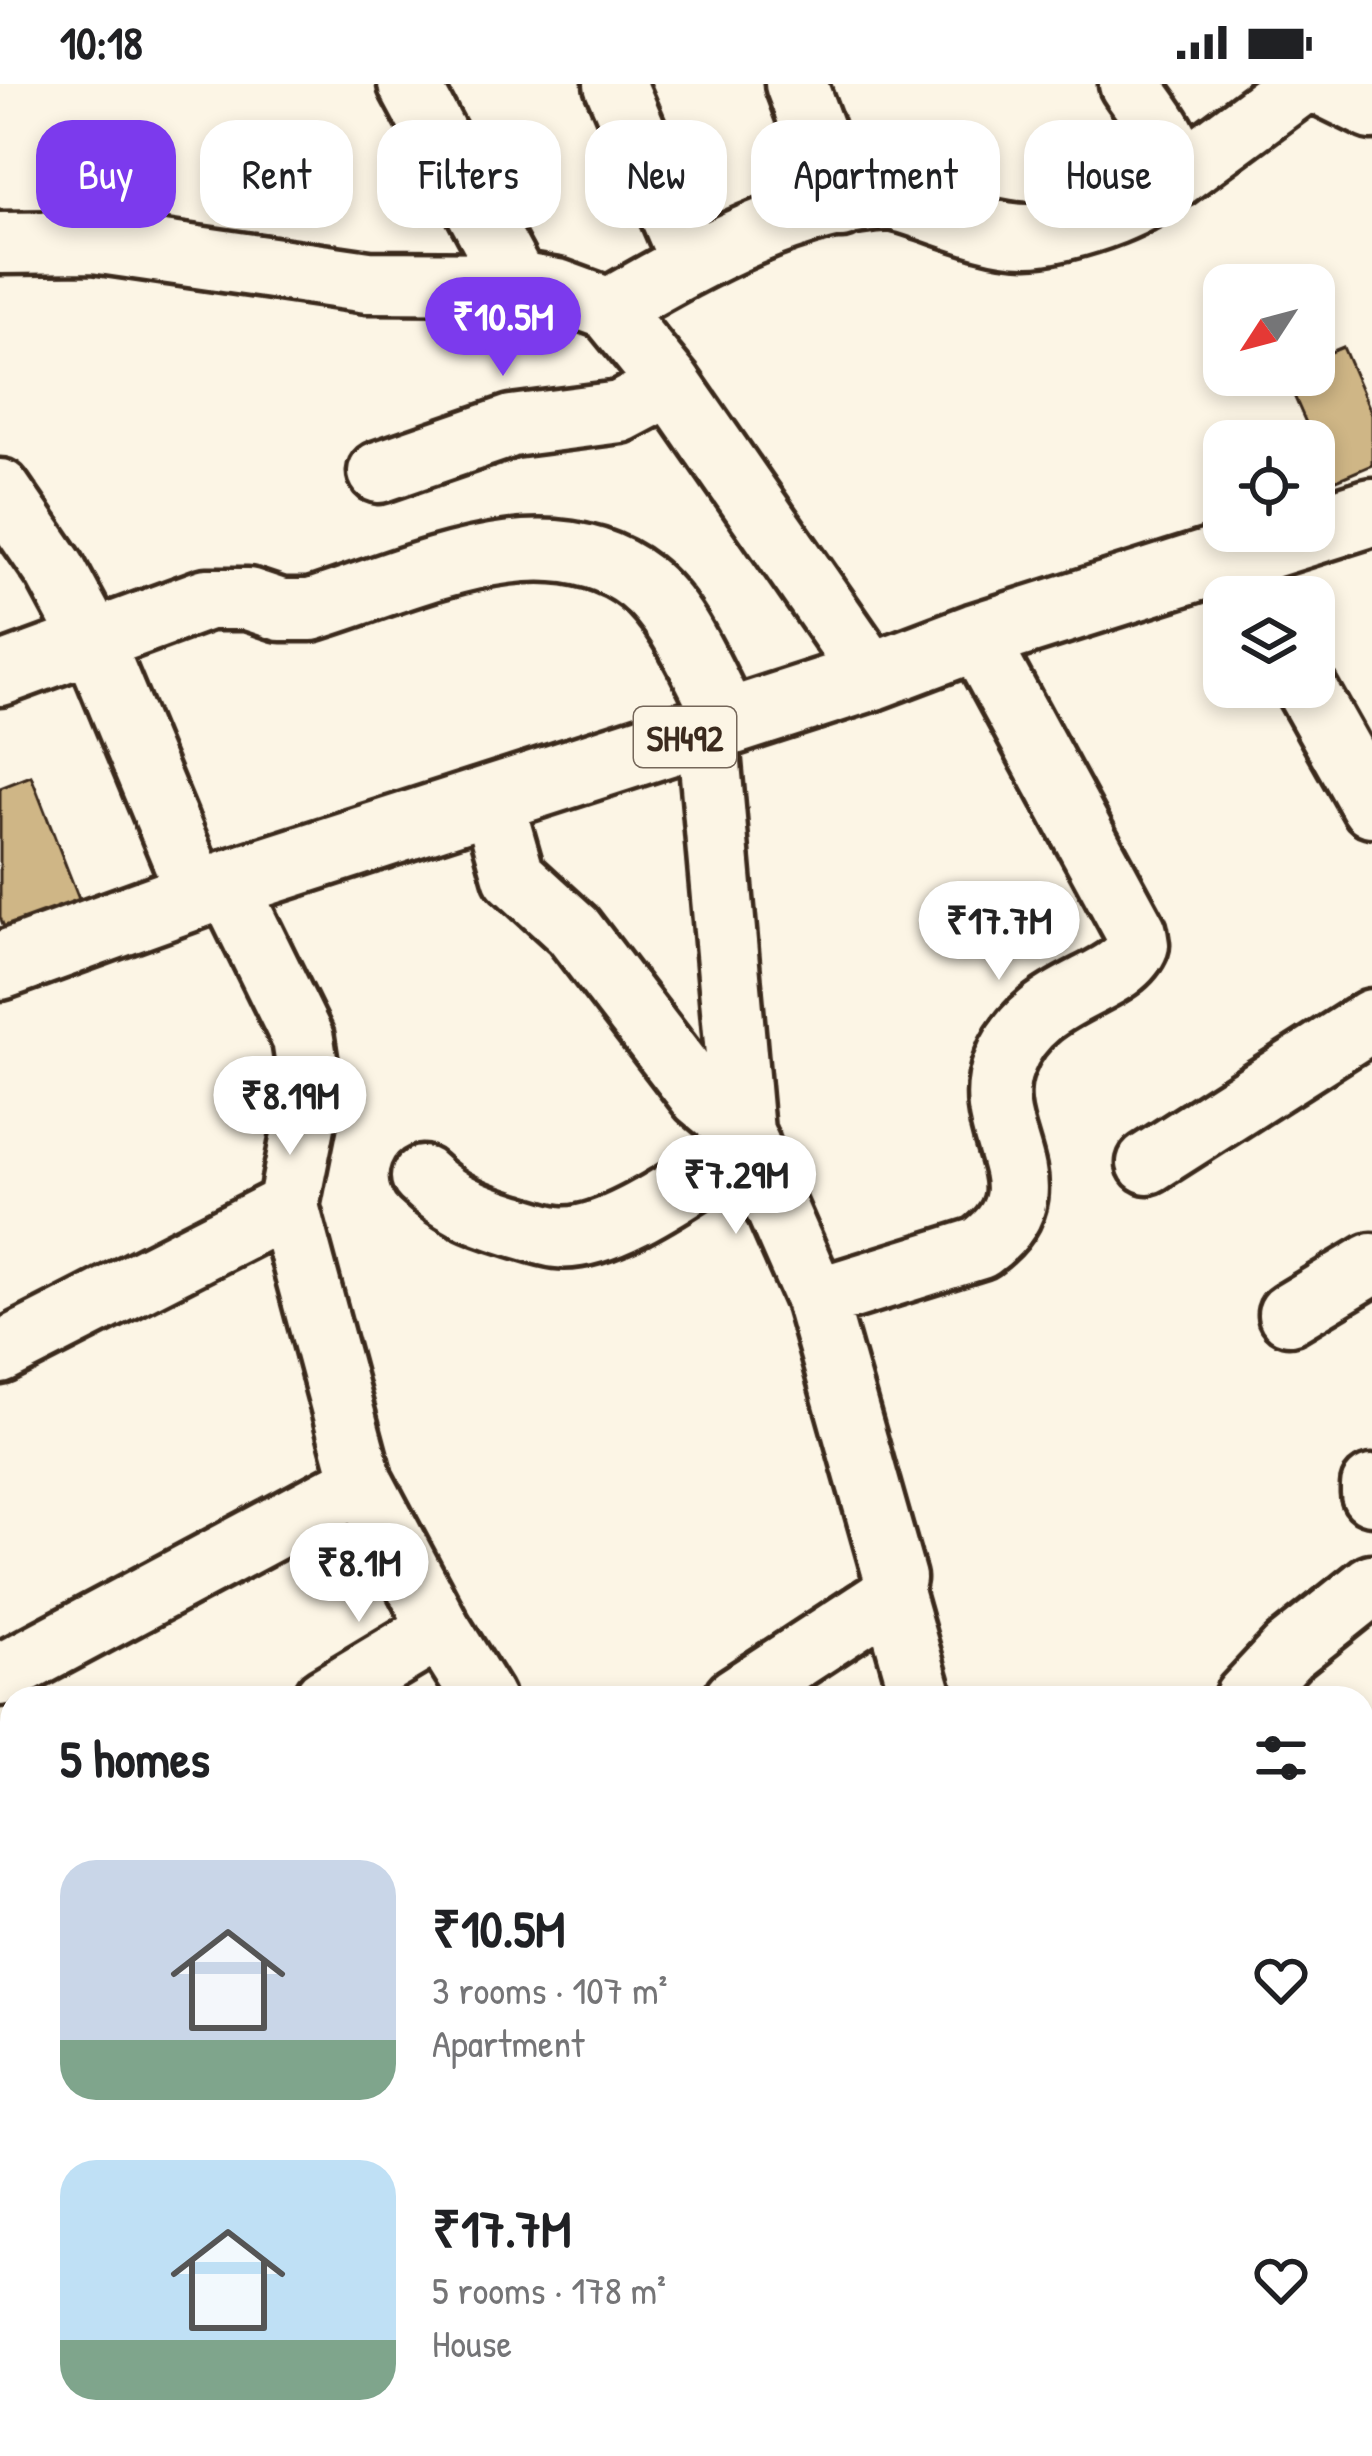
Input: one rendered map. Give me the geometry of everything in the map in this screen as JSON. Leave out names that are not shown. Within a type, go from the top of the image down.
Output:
[{"type":"main road","name":"SH492","points":[[1247,576],[1372,512]]},
{"type":"main road","name":"SH492","points":[[0,966],[213,890],[873,676],[976,637],[1203,587]]},
{"type":"street","points":[[409,84],[517,283]]},
{"type":"street","points":[[615,84],[691,262]]},
{"type":"street","points":[[796,84],[809,120]]},
{"type":"street","points":[[1130,84],[1152,120]]},
{"type":"street","points":[[1194,163],[1301,84]]},
{"type":"street","points":[[1321,84],[1372,109]]},
{"type":"street","points":[[609,309],[691,262],[775,228]]},
{"type":"street","points":[[1000,228],[1030,236],[1057,228]]},
{"type":"street","points":[[0,243],[94,242],[368,282],[517,283],[557,290],[609,309],[671,385],[873,676]]},
{"type":"street","points":[[379,472],[512,426],[620,412],[671,385]]},
{"type":"street","points":[[0,490],[55,570],[213,890],[303,1039],[311,1091],[288,1206],[362,1482],[476,1686]]},
{"type":"street","points":[[0,675],[207,599],[248,599],[281,610],[311,610],[509,550],[551,548],[602,561],[642,583],[673,623],[718,727],[746,1138],[816,1299],[896,1578],[892,1592],[919,1686]]},
{"type":"street","points":[[816,1299],[980,1248],[1001,1233],[1015,1213],[1019,1183],[995,1093],[1004,1062],[1030,1019],[1124,965],[1138,945],[1136,932],[976,637]]},
{"type":"street","points":[[1317,708],[1372,806]]},
{"type":"street","points":[[492,800],[514,876],[573,930],[701,1097],[746,1138]]},
{"type":"street","points":[[1148,1163],[1372,1020]]},
{"type":"street","points":[[422,1177],[442,1196],[476,1214],[559,1238],[586,1236],[622,1222],[746,1138]]},
{"type":"street","points":[[0,1352],[288,1206]]},
{"type":"street","points":[[1289,1314],[1372,1264]]},
{"type":"street","points":[[0,1675],[362,1482]]},
{"type":"street","points":[[1256,1686],[1288,1652],[1372,1585]]},
{"type":"street","points":[[753,1686],[892,1592]]},
{"type":"street","points":[[345,1686],[440,1629]]},
{"type":"building","points":[[1343,347],[1372,414],[1372,465],[1335,481],[1335,420],[1305,420],[1294,396],[1335,396],[1335,350]]},
{"type":"building","points":[[31,776],[82,907],[8,937],[0,917],[0,788]]}]
